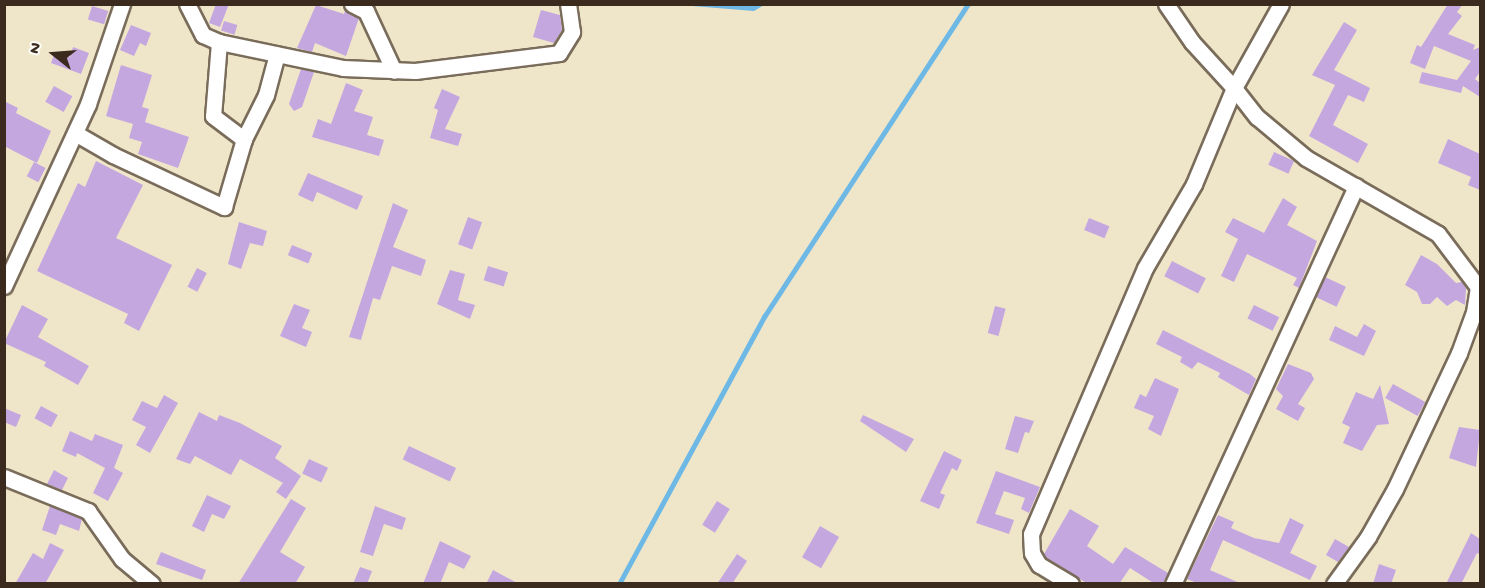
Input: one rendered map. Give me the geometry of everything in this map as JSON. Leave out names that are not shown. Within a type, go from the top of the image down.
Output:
[{"type":"street","points":[[4,286],[9,264],[75,133],[106,58],[122,4]]},
{"type":"street","points":[[187,4],[203,35],[219,42],[343,68],[394,71],[442,69],[559,53],[572,32],[568,4]]},
{"type":"street","points":[[352,4],[366,11],[394,71]]},
{"type":"street","points":[[1166,4],[1192,42],[1257,117],[1306,158],[1438,234],[1478,287],[1474,312],[1459,353],[1420,435],[1368,537],[1334,584]]},
{"type":"street","points":[[1071,584],[1039,565],[1032,553],[1031,534],[1145,268],[1194,184],[1234,88],[1281,4]]},
{"type":"street","points":[[219,42],[213,116],[244,139]]},
{"type":"street","points":[[75,133],[112,155],[224,207],[244,139],[266,95],[277,54]]},
{"type":"street","points":[[1173,584],[1356,186]]},
{"type":"street","points":[[4,477],[88,511],[122,559],[152,584]]},
{"type":"water","points":[[680,5],[764,5],[754,11]]},
{"type":"building","points":[[216,4],[229,4],[220,27],[209,23]]},
{"type":"building","points":[[1448,4],[1463,4],[1457,12],[1462,16],[1448,34],[1475,45],[1473,50],[1480,47],[1480,72],[1475,79],[1480,83],[1480,97],[1463,86],[1461,93],[1419,83],[1422,72],[1457,80],[1471,61],[1434,46],[1425,69],[1410,63],[1417,45],[1421,47]]},
{"type":"building","points":[[316,5],[344,14],[345,11],[359,18],[346,56],[315,43],[312,52],[297,48]]},
{"type":"building","points":[[92,6],[108,11],[104,24],[88,19]]},
{"type":"building","points":[[541,10],[560,15],[562,30],[554,43],[533,37]]},
{"type":"building","points":[[224,21],[237,25],[234,35],[221,31]]},
{"type":"building","points":[[1344,22],[1357,30],[1334,70],[1370,88],[1364,102],[1348,95],[1333,125],[1368,144],[1358,163],[1309,136],[1335,85],[1312,75]]},
{"type":"building","points":[[131,25],[151,33],[146,46],[140,43],[134,56],[120,50]]},
{"type":"building","points":[[73,47],[89,53],[81,74],[51,63],[55,52],[70,57]]},
{"type":"building","points":[[121,65],[152,75],[142,107],[149,109],[145,122],[189,137],[178,168],[138,154],[142,142],[129,138],[133,124],[106,116]]},
{"type":"building","points":[[301,69],[314,72],[302,107],[294,111],[289,104]]},
{"type":"building","points":[[346,83],[363,90],[354,111],[373,117],[367,135],[384,140],[379,156],[312,137],[318,119],[331,124]]},
{"type":"building","points":[[54,86],[72,96],[64,112],[45,102]]},
{"type":"building","points":[[442,89],[460,97],[445,129],[462,134],[458,146],[430,138],[438,110],[434,108]]},
{"type":"building","points":[[4,101],[18,108],[16,113],[51,131],[37,163],[4,146]]},
{"type":"building","points":[[1448,139],[1480,154],[1480,190],[1468,185],[1471,177],[1438,163]]},
{"type":"building","points":[[1274,152],[1294,161],[1288,174],[1268,165]]},
{"type":"building","points":[[96,161],[143,185],[116,238],[172,265],[139,331],[124,323],[128,314],[37,271],[78,183],[85,187]]},
{"type":"building","points":[[34,162],[46,168],[38,182],[27,176]]},
{"type":"building","points":[[308,173],[363,196],[357,210],[317,192],[313,202],[298,195]]},
{"type":"building","points":[[1283,198],[1297,207],[1287,225],[1317,241],[1299,288],[1293,285],[1297,278],[1247,254],[1234,282],[1221,276],[1238,239],[1225,232],[1233,218],[1264,233]]},
{"type":"building","points":[[393,203],[408,210],[393,247],[426,260],[421,276],[392,266],[380,300],[373,298],[361,340],[349,337]]},
{"type":"building","points":[[468,217],[482,222],[472,249],[458,244]]},
{"type":"building","points":[[1089,218],[1109,226],[1105,238],[1084,230]]},
{"type":"building","points":[[239,222],[267,231],[263,246],[250,243],[241,269],[228,264]]},
{"type":"building","points":[[292,245],[312,253],[308,263],[288,255]]},
{"type":"building","points":[[1421,255],[1437,264],[1456,283],[1462,282],[1466,288],[1465,305],[1456,300],[1447,306],[1437,297],[1430,304],[1422,304],[1417,292],[1405,285]]},
{"type":"building","points":[[1172,261],[1206,278],[1198,293],[1164,276]]},
{"type":"building","points":[[488,266],[508,272],[504,286],[484,280]]},
{"type":"building","points":[[197,268],[207,273],[197,292],[187,287]]},
{"type":"building","points":[[450,270],[465,274],[458,300],[475,305],[470,319],[437,304]]},
{"type":"building","points":[[1325,277],[1346,287],[1337,307],[1316,297]]},
{"type":"building","points":[[294,304],[310,310],[302,328],[312,332],[306,347],[280,336]]},
{"type":"building","points":[[22,305],[48,319],[38,337],[89,366],[78,385],[44,366],[46,362],[4,343]]},
{"type":"building","points":[[1254,305],[1279,317],[1273,331],[1247,318]]},
{"type":"building","points":[[995,306],[1006,309],[998,336],[988,333]]},
{"type":"building","points":[[1364,324],[1376,331],[1364,356],[1329,340],[1335,326],[1357,337]]},
{"type":"building","points":[[1163,330],[1250,374],[1256,379],[1249,395],[1218,377],[1220,373],[1198,362],[1192,369],[1180,362],[1182,357],[1156,344]]},
{"type":"building","points":[[1288,364],[1311,373],[1314,379],[1298,404],[1305,408],[1298,421],[1276,409],[1283,396],[1276,389]]},
{"type":"building","points":[[1155,378],[1179,389],[1161,436],[1148,429],[1154,416],[1134,408],[1140,394],[1146,397]]},
{"type":"building","points":[[1393,384],[1425,402],[1418,416],[1385,398]]},
{"type":"building","points":[[1380,385],[1389,424],[1377,425],[1362,451],[1343,443],[1350,427],[1342,423],[1356,392],[1373,399]]},
{"type":"building","points":[[164,395],[178,403],[150,453],[136,445],[146,427],[132,420],[142,401],[157,408]]},
{"type":"building","points":[[41,406],[58,415],[51,427],[34,418]]},
{"type":"building","points":[[4,408],[21,415],[16,427],[4,422]]},
{"type":"building","points":[[199,412],[217,421],[219,415],[240,423],[282,446],[275,458],[301,476],[286,499],[276,492],[283,483],[240,459],[231,475],[195,456],[190,464],[176,459]]},
{"type":"building","points":[[863,415],[914,439],[906,452],[860,421]]},
{"type":"building","points":[[1015,416],[1034,421],[1029,433],[1025,432],[1018,453],[1005,449]]},
{"type":"building","points":[[1459,427],[1480,430],[1476,467],[1449,458]]},
{"type":"building","points":[[70,431],[92,441],[95,434],[123,445],[114,468],[123,473],[108,501],[93,493],[105,468],[77,453],[76,457],[62,451]]},
{"type":"building","points":[[409,446],[456,468],[450,482],[403,460]]},
{"type":"building","points":[[944,451],[962,460],[957,471],[952,468],[940,493],[945,495],[939,509],[920,501]]},
{"type":"building","points":[[309,459],[328,468],[321,482],[302,474]]},
{"type":"building","points":[[54,470],[68,478],[62,490],[47,484]]},
{"type":"building","points":[[996,471],[1040,487],[1029,513],[1021,509],[1025,498],[1004,491],[995,514],[1014,520],[1009,534],[976,523]]},
{"type":"building","points":[[207,495],[231,506],[224,519],[212,514],[204,532],[192,526]]},
{"type":"building","points":[[291,499],[306,508],[280,552],[305,567],[295,584],[238,584]]},
{"type":"building","points":[[717,501],[730,509],[715,533],[702,525]]},
{"type":"building","points":[[50,506],[82,519],[79,531],[60,524],[56,535],[42,530]]},
{"type":"building","points":[[375,506],[406,518],[402,530],[384,524],[373,556],[360,552]]},
{"type":"building","points":[[1070,509],[1099,526],[1087,546],[1113,564],[1125,547],[1168,573],[1163,584],[1155,584],[1130,568],[1119,584],[1088,584],[1046,558],[1044,554]]},
{"type":"building","points":[[1218,515],[1234,522],[1231,528],[1254,538],[1279,543],[1290,518],[1304,525],[1290,553],[1317,566],[1310,580],[1223,540],[1210,570],[1242,584],[1199,584],[1187,579]]},
{"type":"building","points":[[820,526],[839,537],[821,568],[802,557]]},
{"type":"building","points":[[1471,533],[1480,539],[1480,554],[1477,553],[1461,584],[1446,584]]},
{"type":"building","points":[[1335,539],[1349,547],[1338,562],[1326,555]]},
{"type":"building","points":[[440,541],[471,556],[464,569],[449,562],[440,584],[423,584]]},
{"type":"building","points":[[50,543],[64,550],[45,584],[15,584],[33,553],[43,559]]},
{"type":"building","points":[[161,552],[206,570],[202,580],[156,564]]},
{"type":"building","points":[[737,554],[747,561],[732,584],[717,584]]},
{"type":"building","points":[[1379,564],[1396,570],[1391,584],[1373,584]]},
{"type":"building","points":[[360,567],[372,571],[367,584],[353,584]]},
{"type":"building","points":[[493,570],[519,584],[486,584]]},
{"type":"waterway","points":[[619,584],[764,317],[968,4]]}]
